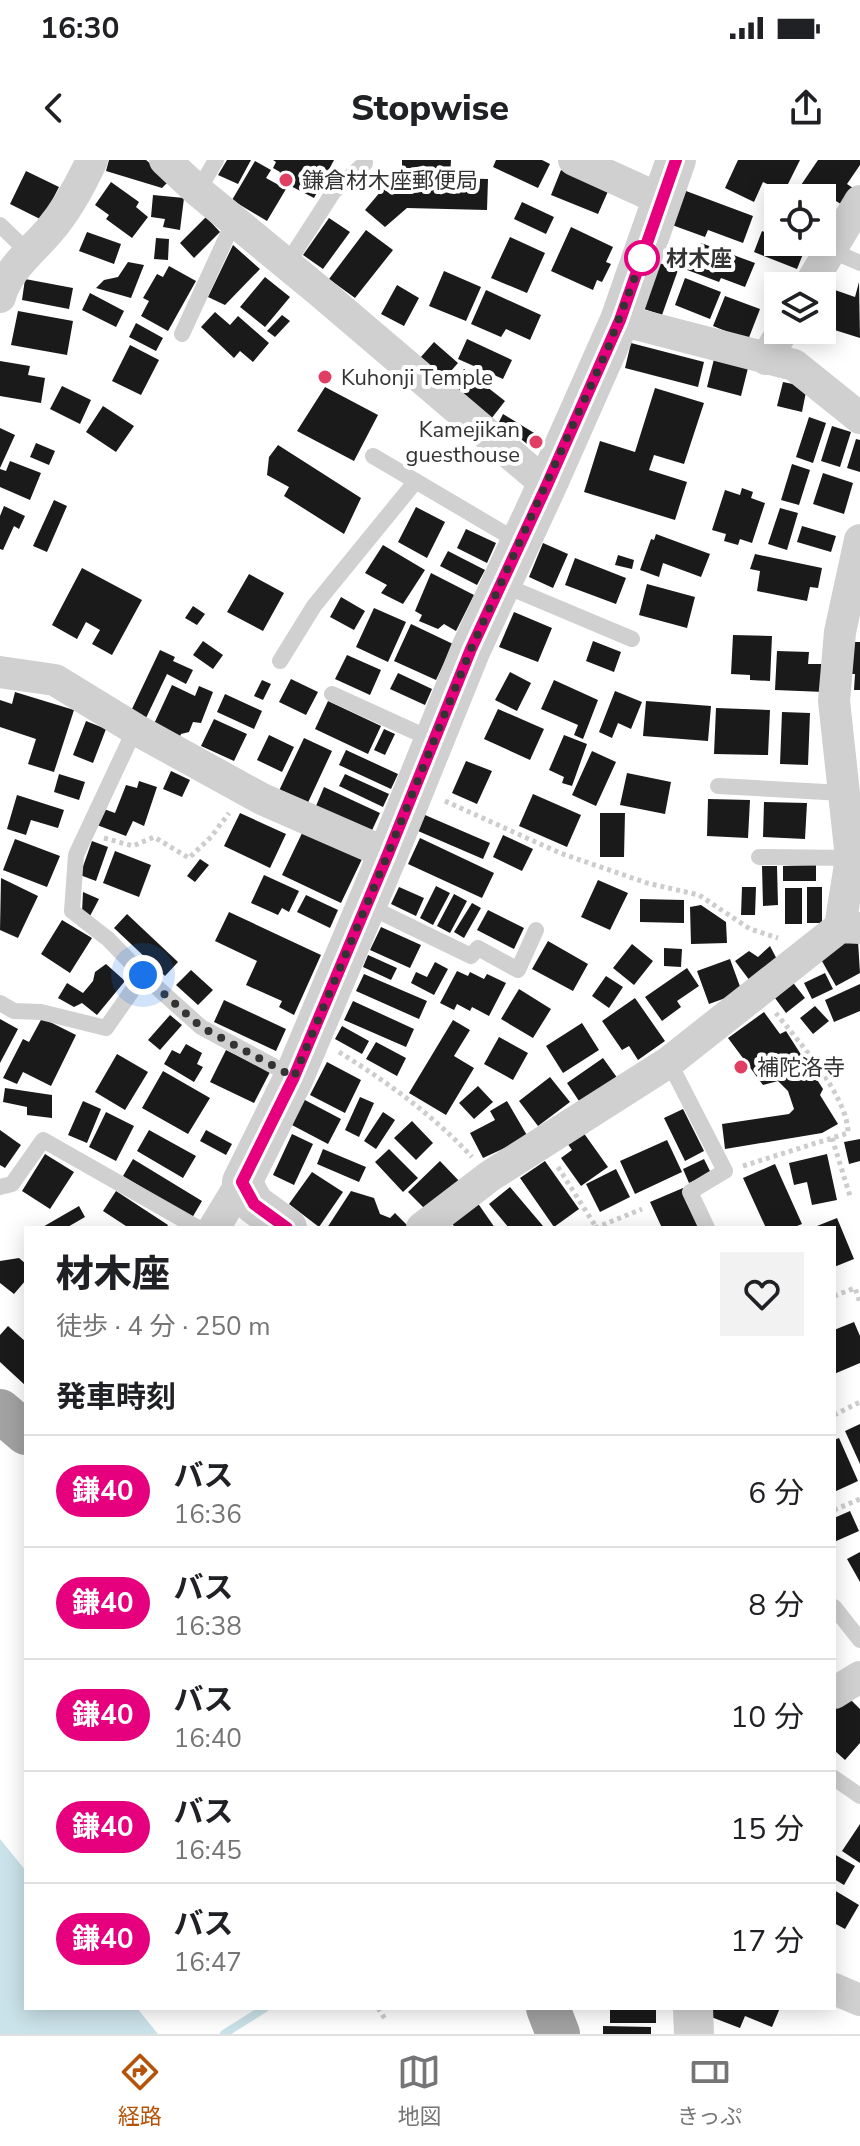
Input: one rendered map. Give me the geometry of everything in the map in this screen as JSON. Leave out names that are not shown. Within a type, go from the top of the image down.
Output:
[{"type":"highway","points":[[0,1411],[24,1431]]},
{"type":"highway","points":[[549,2010],[558,2034]]},
{"type":"street","points":[[0,297],[2,288],[28,252],[50,231],[92,160]]},
{"type":"street","points":[[165,160],[547,485]]},
{"type":"street","points":[[574,160],[662,200]]},
{"type":"street","points":[[215,1226],[242,1182],[294,1077],[471,649],[620,320],[676,160]]},
{"type":"street","points":[[836,240],[860,201]]},
{"type":"street","points":[[620,320],[794,365],[860,418]]},
{"type":"street","points":[[766,359],[775,344]]},
{"type":"street","points":[[425,1226],[490,1176],[669,1062],[839,933],[851,858],[834,701],[840,632],[860,540]]},
{"type":"street","points":[[0,672],[55,680],[135,729],[247,790],[388,854]]},
{"type":"street","points":[[242,1182],[254,1204],[284,1226]]},
{"type":"street","points":[[836,1692],[860,1677]]},
{"type":"street","points":[[836,1990],[860,2000]]},
{"type":"street","points":[[693,2010],[694,2034]]},
{"type":"lane","points":[[198,191],[216,160]]},
{"type":"lane","points":[[287,264],[334,191],[365,163]]},
{"type":"lane","points":[[182,334],[234,221]]},
{"type":"lane","points":[[0,225],[28,252]]},
{"type":"lane","points":[[836,253],[860,263]]},
{"type":"lane","points":[[373,456],[520,543]]},
{"type":"lane","points":[[280,661],[314,606],[416,481]]},
{"type":"lane","points":[[501,584],[632,639]]},
{"type":"lane","points":[[332,694],[434,740]]},
{"type":"lane","points":[[135,729],[76,855],[72,911],[108,939],[201,1027],[294,1077]]},
{"type":"lane","points":[[718,786],[843,793]]},
{"type":"lane","points":[[759,857],[851,858]]},
{"type":"lane","points":[[366,905],[471,956],[478,948],[518,970],[536,930]]},
{"type":"lane","points":[[0,1003],[14,1011],[41,1012],[106,1028],[143,975]]},
{"type":"lane","points":[[669,1062],[725,1171],[690,1192],[706,1226]]},
{"type":"lane","points":[[0,1187],[12,1184],[43,1140],[194,1226]]},
{"type":"lane","points":[[836,1610],[860,1640]]},
{"type":"lane","points":[[836,1779],[860,1796]]},
{"type":"path","points":[[416,786],[560,853],[647,883],[699,895],[750,929],[785,940],[839,933]]},
{"type":"path","points":[[87,832],[133,846],[154,837],[189,858],[211,837],[247,790]]},
{"type":"path","points":[[725,1171],[848,1133],[848,1124],[829,1081],[760,992]]},
{"type":"path","points":[[311,1035],[405,1096],[455,1139],[490,1176]]},
{"type":"path","points":[[832,1138],[850,1196]]},
{"type":"path","points":[[543,1142],[595,1226]]},
{"type":"path","points":[[601,1226],[642,1209]]},
{"type":"path","points":[[836,1295],[855,1288],[860,1303]]},
{"type":"path","points":[[836,1414],[860,1402]]},
{"type":"path","points":[[836,1509],[860,1499]]},
{"type":"path","points":[[379,2010],[385,2019]]},
{"type":"water","points":[[0,1839],[24,1869],[24,2010],[139,2010],[158,2034],[0,2034]]},
{"type":"building","points":[[109,160],[146,160],[170,180],[162,188],[106,171]]},
{"type":"building","points":[[227,160],[251,160],[238,184],[218,175]]},
{"type":"building","points":[[273,160],[334,160],[314,198],[277,179],[280,172],[273,168],[276,162]]},
{"type":"building","points":[[402,160],[451,160],[450,178],[488,179],[487,210],[407,208],[385,227],[365,210],[402,166]]},
{"type":"building","points":[[496,160],[542,160],[550,164],[538,188],[493,167]]},
{"type":"building","points":[[738,160],[800,160],[788,184],[763,182],[754,202],[725,188]]},
{"type":"building","points":[[818,160],[860,160],[847,184],[856,190],[844,206],[836,201],[836,184],[802,184]]},
{"type":"building","points":[[255,161],[271,170],[266,178],[286,189],[267,221],[232,200]]},
{"type":"building","points":[[561,170],[609,189],[598,214],[551,195]]},
{"type":"building","points":[[26,171],[59,187],[42,220],[10,204]]},
{"type":"building","points":[[111,182],[139,202],[136,207],[148,217],[132,238],[106,219],[109,215],[95,205]]},
{"type":"building","points":[[686,191],[753,216],[743,243],[708,230],[705,237],[672,225]]},
{"type":"building","points":[[153,195],[184,198],[180,230],[163,227],[165,219],[151,217]]},
{"type":"building","points":[[522,202],[554,217],[546,234],[514,219]]},
{"type":"building","points":[[206,217],[220,232],[194,258],[180,243]]},
{"type":"building","points":[[329,218],[350,232],[323,269],[303,255]]},
{"type":"building","points":[[571,227],[613,247],[606,262],[611,264],[602,282],[597,280],[593,290],[551,271]]},
{"type":"building","points":[[366,230],[393,250],[355,298],[329,279]]},
{"type":"building","points":[[762,231],[764,232],[764,256],[754,252]]},
{"type":"building","points":[[87,232],[121,244],[114,264],[79,251]]},
{"type":"building","points":[[510,237],[545,253],[527,293],[491,278]]},
{"type":"building","points":[[156,238],[169,239],[168,260],[154,259]]},
{"type":"building","points":[[701,243],[755,263],[745,287],[721,278],[719,282],[682,268],[685,259],[694,262]]},
{"type":"building","points":[[233,245],[260,269],[225,305],[208,297]]},
{"type":"building","points":[[764,256],[802,256],[797,269]]},
{"type":"building","points":[[128,262],[144,265],[131,298],[96,288],[104,280],[118,277]]},
{"type":"building","points":[[657,262],[678,270],[662,315],[641,308]]},
{"type":"building","points":[[169,266],[196,281],[168,331],[141,316],[149,301],[143,298],[157,274],[163,277]]},
{"type":"building","points":[[444,271],[481,287],[466,321],[429,306]]},
{"type":"building","points":[[265,277],[290,297],[265,327],[240,307]]},
{"type":"building","points":[[685,278],[721,292],[710,319],[675,305]]},
{"type":"building","points":[[25,279],[73,288],[69,309],[22,300]]},
{"type":"building","points":[[859,282],[860,338],[836,330],[836,290],[855,297]]},
{"type":"building","points":[[397,285],[419,298],[404,326],[381,314]]},
{"type":"building","points":[[486,290],[541,315],[530,340],[506,329],[501,337],[471,324]]},
{"type":"building","points":[[90,293],[124,311],[116,327],[82,310]]},
{"type":"building","points":[[725,296],[760,309],[748,340],[713,326]]},
{"type":"building","points":[[18,311],[73,321],[67,355],[11,345]]},
{"type":"building","points":[[215,312],[230,325],[238,316],[269,343],[253,362],[240,351],[234,358],[201,327]]},
{"type":"building","points":[[282,315],[290,321],[275,337],[267,331]]},
{"type":"building","points":[[136,323],[163,338],[156,351],[129,337]]},
{"type":"building","points":[[467,339],[512,360],[503,379],[458,359]]},
{"type":"building","points":[[434,342],[458,363],[444,379],[420,358]]},
{"type":"building","points":[[631,343],[704,362],[698,387],[625,368]]},
{"type":"building","points":[[130,345],[159,360],[141,395],[112,381]]},
{"type":"building","points":[[714,359],[748,368],[741,396],[707,387]]},
{"type":"building","points":[[0,361],[30,366],[28,375],[45,378],[41,403],[0,396]]},
{"type":"building","points":[[464,369],[505,401],[491,419],[450,386]]},
{"type":"building","points":[[783,382],[807,387],[802,412],[777,406]]},
{"type":"building","points":[[62,386],[91,400],[80,424],[50,409]]},
{"type":"building","points":[[325,387],[378,415],[354,461],[297,431]]},
{"type":"building","points":[[655,388],[704,403],[684,464],[654,455],[649,470],[687,482],[675,520],[584,492],[600,441],[635,452]]},
{"type":"building","points":[[103,406],[134,426],[116,452],[86,432]]},
{"type":"building","points":[[503,414],[544,439],[542,447],[531,447],[499,422]]},
{"type":"building","points":[[809,417],[826,423],[813,463],[796,457]]},
{"type":"building","points":[[832,426],[851,432],[840,467],[821,461]]},
{"type":"building","points":[[0,428],[15,435],[0,468]]},
{"type":"building","points":[[856,439],[860,440],[860,472],[847,468]]},
{"type":"building","points":[[36,443],[55,451],[49,465],[30,457]]},
{"type":"building","points":[[278,445],[361,498],[344,534],[284,496],[289,487],[267,475],[269,457]]},
{"type":"building","points":[[10,461],[41,473],[30,500],[0,487],[0,469],[6,471]]},
{"type":"building","points":[[792,464],[810,470],[799,505],[781,500]]},
{"type":"building","points":[[823,473],[853,483],[844,514],[813,504]]},
{"type":"building","points":[[742,488],[753,492],[751,498],[765,503],[752,543],[740,539],[738,545],[724,541],[726,534],[712,530],[725,490],[740,495]]},
{"type":"building","points":[[54,500],[67,506],[47,552],[33,546]]},
{"type":"building","points":[[4,506],[25,516],[19,529],[14,526],[3,550],[0,549],[0,516]]},
{"type":"building","points":[[416,507],[445,522],[427,558],[398,542]]},
{"type":"building","points":[[780,508],[798,513],[787,550],[768,544]]},
{"type":"building","points":[[802,526],[836,536],[831,552],[797,542]]},
{"type":"building","points":[[466,529],[496,543],[487,563],[457,548]]},
{"type":"building","points":[[656,534],[710,554],[701,577],[663,563],[659,577],[640,570],[651,539],[654,540]]},
{"type":"building","points":[[543,543],[568,554],[553,588],[529,577]]},
{"type":"building","points":[[383,545],[425,570],[403,604],[381,593],[387,585],[365,573]]},
{"type":"building","points":[[448,551],[485,570],[477,585],[440,566]]},
{"type":"building","points":[[755,554],[822,568],[818,588],[810,587],[807,601],[757,591],[760,571],[750,569]]},
{"type":"building","points":[[618,555],[634,560],[632,569],[615,565]]},
{"type":"building","points":[[575,558],[626,578],[616,604],[565,585]]},
{"type":"building","points":[[82,568],[142,600],[112,655],[92,644],[100,630],[86,622],[77,639],[52,625]]},
{"type":"building","points":[[431,573],[474,595],[456,631],[444,624],[438,629],[419,621],[422,615],[415,611]]},
{"type":"building","points":[[249,574],[284,593],[263,631],[227,612]]},
{"type":"building","points":[[647,584],[695,597],[687,628],[639,615]]},
{"type":"building","points":[[341,597],[365,611],[354,630],[330,617]]},
{"type":"building","points":[[193,606],[205,614],[197,625],[185,618]]},
{"type":"building","points":[[374,608],[406,622],[388,662],[356,647]]},
{"type":"building","points":[[514,612],[552,628],[538,662],[499,647]]},
{"type":"building","points":[[411,624],[453,644],[436,680],[394,661]]},
{"type":"building","points":[[733,635],[772,636],[770,681],[750,680],[750,675],[731,674]]},
{"type":"building","points":[[203,641],[223,655],[213,669],[193,655]]},
{"type":"building","points":[[593,641],[621,652],[614,672],[586,661]]},
{"type":"building","points":[[850,642],[860,642],[860,690],[854,690],[855,674],[850,674]]},
{"type":"building","points":[[160,650],[175,657],[173,661],[193,670],[186,684],[167,674],[146,718],[131,711]]},
{"type":"building","points":[[777,651],[809,652],[808,664],[825,664],[824,692],[775,690]]},
{"type":"building","points":[[347,655],[381,670],[370,695],[335,679]]},
{"type":"building","points":[[510,672],[531,683],[517,711],[495,700]]},
{"type":"building","points":[[398,673],[432,689],[425,705],[390,689]]},
{"type":"building","points":[[291,679],[318,692],[306,715],[279,702]]},
{"type":"building","points":[[262,680],[271,684],[263,700],[254,696]]},
{"type":"building","points":[[554,680],[598,700],[583,739],[574,735],[578,725],[541,709]]},
{"type":"building","points":[[172,685],[195,696],[199,686],[213,692],[201,723],[193,722],[189,732],[181,734],[179,739],[153,726]]},
{"type":"building","points":[[615,691],[642,702],[631,729],[618,723],[612,738],[599,732]]},
{"type":"building","points":[[15,692],[74,710],[54,772],[28,764],[36,739],[0,727],[0,700],[12,704]]},
{"type":"building","points":[[225,694],[262,711],[254,729],[217,712]]},
{"type":"building","points":[[328,701],[381,726],[368,754],[315,729]]},
{"type":"building","points":[[646,701],[711,706],[708,741],[643,736]]},
{"type":"building","points":[[716,708],[770,710],[768,755],[714,754]]},
{"type":"building","points":[[498,709],[544,729],[530,760],[484,739]]},
{"type":"building","points":[[782,712],[810,713],[808,765],[780,764]]},
{"type":"building","points":[[214,719],[247,734],[234,761],[201,746]]},
{"type":"building","points":[[86,721],[106,729],[93,763],[73,755]]},
{"type":"building","points":[[384,729],[395,734],[385,755],[374,750]]},
{"type":"building","points":[[269,735],[294,747],[282,772],[257,760]]},
{"type":"building","points":[[564,735],[587,744],[572,786],[562,783],[564,777],[549,770]]},
{"type":"building","points":[[304,738],[332,751],[305,809],[277,795]]},
{"type":"building","points":[[346,750],[398,774],[391,789],[339,765]]},
{"type":"building","points":[[592,751],[616,762],[596,806],[572,795]]},
{"type":"building","points":[[466,761],[492,771],[477,804],[452,793]]},
{"type":"building","points":[[171,771],[190,780],[182,797],[163,789]]},
{"type":"building","points":[[627,773],[671,782],[665,814],[620,805]]},
{"type":"building","points":[[59,774],[85,782],[79,800],[54,792]]},
{"type":"building","points":[[345,774],[389,794],[383,807],[339,786]]},
{"type":"building","points":[[139,781],[157,787],[144,826],[133,821],[126,836],[97,825],[104,809],[115,813],[126,785],[137,788]]},
{"type":"building","points":[[324,787],[380,813],[368,839],[313,813]]},
{"type":"building","points":[[533,794],[581,815],[567,847],[519,826]]},
{"type":"building","points":[[17,795],[64,810],[58,828],[31,820],[26,835],[7,829]]},
{"type":"building","points":[[708,799],[750,800],[748,838],[707,836]]},
{"type":"building","points":[[764,802],[807,803],[805,839],[763,837]]},
{"type":"building","points":[[240,813],[286,834],[270,868],[224,846]]},
{"type":"building","points":[[600,813],[625,813],[624,857],[600,857]]},
{"type":"building","points":[[425,815],[490,843],[483,859],[418,831]]},
{"type":"building","points":[[304,829],[363,857],[341,903],[282,875]]},
{"type":"building","points":[[503,835],[533,849],[522,871],[493,857]]},
{"type":"building","points":[[420,838],[494,873],[482,898],[408,864]]},
{"type":"building","points":[[15,839],[60,856],[47,887],[3,870]]},
{"type":"building","points":[[92,841],[108,847],[96,881],[80,875]]},
{"type":"building","points":[[115,851],[151,865],[139,897],[103,883]]},
{"type":"building","points":[[200,859],[209,865],[195,882],[187,876]]},
{"type":"building","points":[[816,865],[816,881],[783,881],[783,866]]},
{"type":"building","points":[[762,866],[777,866],[778,905],[763,906]]},
{"type":"building","points":[[264,875],[299,891],[289,912],[282,908],[278,915],[251,903]]},
{"type":"building","points":[[1,878],[38,896],[18,938],[0,930]]},
{"type":"building","points":[[598,880],[628,893],[610,930],[581,917]]},
{"type":"building","points":[[436,886],[450,893],[433,925],[420,918]]},
{"type":"building","points":[[399,887],[424,898],[416,916],[391,904]]},
{"type":"building","points":[[742,887],[756,887],[755,915],[741,915]]},
{"type":"building","points":[[807,887],[822,887],[822,923],[807,923]]},
{"type":"building","points":[[785,888],[802,888],[802,924],[785,924]]},
{"type":"building","points":[[83,892],[99,899],[90,916],[82,912]]},
{"type":"building","points":[[454,894],[467,901],[450,933],[437,926]]},
{"type":"building","points":[[306,895],[338,910],[330,928],[297,912]]},
{"type":"building","points":[[640,899],[684,900],[684,923],[640,922]]},
{"type":"building","points":[[472,903],[481,908],[464,938],[454,932]]},
{"type":"building","points":[[701,905],[726,922],[727,943],[691,944],[690,907]]},
{"type":"building","points":[[488,910],[524,928],[514,949],[477,930]]},
{"type":"building","points":[[229,912],[321,955],[294,1015],[279,1007],[282,1001],[246,985],[257,961],[215,941]]},
{"type":"building","points":[[127,914],[178,962],[165,976],[114,928]]},
{"type":"building","points":[[62,920],[92,938],[70,973],[41,954]]},
{"type":"building","points":[[381,927],[421,945],[410,968],[370,950]]},
{"type":"building","points":[[846,938],[858,941],[860,973],[836,986],[818,954]]},
{"type":"building","points":[[548,941],[588,964],[573,991],[532,969]]},
{"type":"building","points":[[632,944],[653,961],[634,985],[613,968]]},
{"type":"building","points":[[770,946],[780,965],[753,985],[735,961],[749,951],[758,957]]},
{"type":"building","points":[[664,948],[682,949],[681,967],[664,966]]},
{"type":"building","points":[[368,955],[397,968],[391,980],[363,967]]},
{"type":"building","points":[[730,959],[742,992],[709,1004],[697,971]]},
{"type":"building","points":[[435,962],[448,969],[434,995],[411,983],[416,972],[427,977]]},
{"type":"building","points":[[106,964],[125,981],[97,1015],[82,1003],[74,1007],[58,998],[67,983],[83,993],[93,981],[95,972]]},
{"type":"building","points":[[687,968],[699,986],[677,1001],[681,1007],[662,1021],[645,997]]},
{"type":"building","points":[[191,970],[213,990],[198,1005],[176,985]]},
{"type":"building","points":[[457,971],[468,976],[470,972],[484,979],[487,974],[506,983],[489,1016],[472,1007],[470,1011],[457,1004],[454,1010],[440,1003]]},
{"type":"building","points":[[825,973],[833,989],[812,999],[804,983]]},
{"type":"building","points":[[364,974],[427,1001],[419,1019],[356,991]]},
{"type":"building","points":[[606,976],[623,987],[609,1008],[592,996]]},
{"type":"building","points":[[791,980],[805,998],[786,1013],[772,994]]},
{"type":"building","points":[[860,984],[860,1011],[834,1022],[825,1000]]},
{"type":"building","points":[[519,989],[551,1009],[533,1038],[501,1019]]},
{"type":"building","points":[[635,998],[665,1041],[638,1060],[629,1046],[622,1050],[602,1021]]},
{"type":"building","points":[[224,1000],[286,1029],[276,1051],[214,1022]]},
{"type":"building","points":[[353,1001],[414,1029],[406,1047],[344,1020]]},
{"type":"building","points":[[815,1006],[829,1021],[813,1034],[800,1018]]},
{"type":"building","points":[[764,1012],[780,1034],[786,1031],[823,1089],[820,1095],[838,1124],[822,1133],[725,1149],[722,1124],[789,1114],[794,1109],[788,1091],[778,1081],[763,1085],[728,1038]]},
{"type":"building","points":[[170,1015],[182,1025],[160,1050],[148,1040]]},
{"type":"building","points":[[42,1018],[76,1035],[51,1086],[23,1072],[17,1084],[3,1078],[23,1039],[29,1042]]},
{"type":"building","points":[[0,1019],[18,1029],[0,1063]]},
{"type":"building","points":[[453,1020],[470,1030],[454,1056],[474,1068],[446,1115],[409,1093]]},
{"type":"building","points":[[582,1023],[599,1050],[563,1073],[546,1046]]},
{"type":"building","points":[[342,1026],[369,1041],[362,1054],[335,1039]]},
{"type":"building","points":[[499,1037],[528,1053],[513,1080],[484,1064]]},
{"type":"building","points":[[376,1042],[406,1058],[397,1076],[366,1059]]},
{"type":"building","points":[[186,1044],[202,1053],[197,1064],[203,1067],[194,1082],[164,1064],[172,1050],[180,1054]]},
{"type":"building","points":[[226,1050],[270,1072],[254,1103],[210,1082]]},
{"type":"building","points":[[117,1054],[148,1072],[125,1110],[95,1092]]},
{"type":"building","points":[[603,1058],[618,1079],[581,1104],[567,1083]]},
{"type":"building","points":[[327,1062],[361,1080],[345,1113],[310,1095]]},
{"type":"building","points":[[163,1071],[210,1098],[188,1134],[142,1108]]},
{"type":"building","points":[[550,1077],[570,1102],[538,1126],[519,1101]]},
{"type":"building","points":[[478,1086],[493,1102],[474,1119],[459,1103]]},
{"type":"building","points":[[5,1088],[52,1095],[52,1118],[27,1115],[27,1107],[3,1102]]},
{"type":"building","points":[[360,1097],[374,1103],[359,1137],[345,1130]]},
{"type":"building","points":[[303,1099],[341,1119],[328,1144],[290,1124]]},
{"type":"building","points":[[83,1101],[101,1109],[87,1143],[68,1135]]},
{"type":"building","points":[[507,1101],[528,1137],[483,1158],[470,1133],[495,1120],[490,1111]]},
{"type":"building","points":[[683,1109],[704,1151],[685,1161],[664,1118]]},
{"type":"building","points":[[106,1112],[134,1126],[116,1161],[89,1147]]},
{"type":"building","points":[[383,1112],[395,1120],[376,1149],[364,1141]]},
{"type":"building","points":[[412,1121],[433,1143],[416,1160],[394,1138]]},
{"type":"building","points":[[0,1130],[21,1145],[5,1168],[0,1165]]},
{"type":"building","points":[[149,1130],[196,1156],[183,1178],[137,1151]]},
{"type":"building","points":[[206,1130],[232,1144],[226,1155],[200,1141]]},
{"type":"building","points":[[583,1132],[608,1167],[581,1186],[561,1158],[572,1150],[567,1143]]},
{"type":"building","points":[[292,1134],[313,1144],[294,1185],[273,1175]]},
{"type":"building","points":[[860,1139],[860,1161],[849,1164],[844,1142]]},
{"type":"building","points":[[667,1140],[682,1172],[635,1194],[620,1161]]},
{"type":"building","points":[[323,1149],[366,1167],[359,1182],[317,1164]]},
{"type":"building","points":[[389,1149],[418,1178],[403,1192],[375,1162]]},
{"type":"building","points":[[45,1154],[74,1172],[50,1209],[22,1191]]},
{"type":"building","points":[[827,1154],[837,1200],[812,1205],[807,1182],[794,1185],[789,1163]]},
{"type":"building","points":[[133,1159],[202,1201],[192,1218],[123,1176]]},
{"type":"building","points":[[704,1159],[711,1173],[689,1183],[683,1169]]},
{"type":"building","points":[[440,1161],[461,1183],[429,1213],[408,1192]]},
{"type":"building","points":[[545,1161],[579,1209],[553,1226],[520,1178]]},
{"type":"building","points":[[775,1164],[802,1224],[765,1226],[743,1178]]},
{"type":"building","points":[[616,1169],[630,1197],[600,1212],[586,1184]]},
{"type":"building","points":[[312,1172],[343,1192],[320,1226],[289,1204]]},
{"type":"building","points":[[510,1187],[543,1226],[507,1226],[489,1204]]},
{"type":"building","points":[[683,1188],[699,1225],[661,1226],[650,1202]]},
{"type":"building","points":[[116,1191],[168,1225],[126,1226],[103,1211]]},
{"type":"building","points":[[351,1191],[374,1198],[380,1214],[390,1218],[395,1213],[408,1226],[328,1226]]},
{"type":"building","points":[[477,1202],[494,1226],[454,1226],[450,1220]]},
{"type":"building","points":[[79,1206],[85,1217],[69,1226],[44,1226]]},
{"type":"building","points":[[837,1218],[854,1259],[836,1266],[836,1226],[817,1226]]},
{"type":"building","points":[[19,1258],[24,1262],[24,1282],[14,1294],[0,1283],[0,1261]]},
{"type":"building","points":[[854,1322],[860,1336],[860,1363],[836,1373],[836,1329]]},
{"type":"building","points":[[8,1326],[24,1340],[24,1384],[0,1362],[0,1335]]},
{"type":"building","points":[[860,1424],[860,1464],[845,1431]]},
{"type":"building","points":[[839,1438],[858,1481],[836,1491],[836,1439]]},
{"type":"building","points":[[850,1511],[859,1531],[836,1541],[836,1517]]},
{"type":"building","points":[[860,1552],[860,1582],[847,1559]]},
{"type":"building","points":[[849,1698],[860,1709],[860,1743],[845,1760],[836,1752],[836,1706]]},
{"type":"building","points":[[860,1824],[860,1863],[842,1851]]},
{"type":"building","points":[[836,1855],[855,1866],[844,1885],[836,1880]]},
{"type":"building","points":[[836,1891],[859,1905],[845,1929],[836,1924]]},
{"type":"building","points":[[610,2010],[656,2010],[656,2023],[610,2023]]},
{"type":"building","points":[[707,2010],[779,2010],[772,2027],[745,2016],[740,2028],[706,2015]]},
{"type":"building","points":[[603,2026],[651,2027],[651,2034],[603,2034]]},
{"type":"waterway","points":[[224,2034],[262,2010]]},
{"type":"bus line","name":"鎌40","points":[[284,1226],[254,1204],[242,1182],[294,1077],[471,649],[620,320],[676,160]]},
{"type":"place","name":"鎌倉材木座郵便局","points":[[286,180]]},
{"type":"place","name":"材木座","points":[[642,258]]},
{"type":"place","name":"Kuhonji Temple","points":[[325,377]]},
{"type":"place","name":"Kamejikan guesthouse","points":[[536,442]]},
{"type":"place","name":"補陀洛寺","points":[[741,1067]]},
{"type":"route","points":[[143,975],[201,1027],[294,1077],[471,649],[608,348],[642,258]]}]
